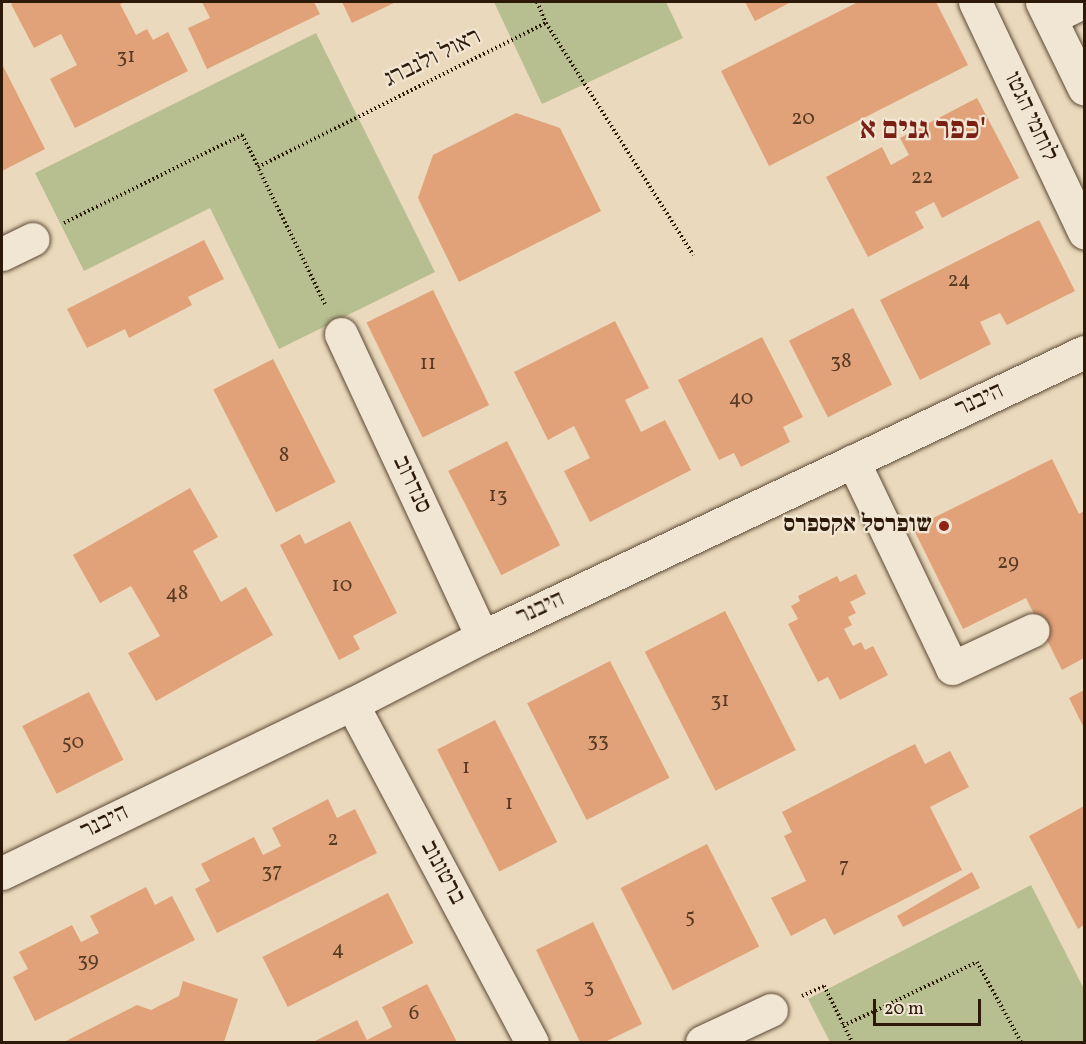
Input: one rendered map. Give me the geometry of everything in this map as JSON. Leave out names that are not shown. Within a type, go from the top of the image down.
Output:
[{"type":"street","name":"לוחמי הגטו","points":[[975,2],[1084,232]]},
{"type":"street","points":[[1083,2],[1046,10],[1084,88]]},
{"type":"street","points":[[2,254],[33,239]]},
{"type":"street","name":"סנדרוב","points":[[341,334],[482,637]]},
{"type":"street","name":"היבנר","points":[[2,873],[352,704],[482,637],[1084,351]]},
{"type":"street","points":[[853,461],[952,669],[1033,630]]},
{"type":"street","name":"ברטונוב","points":[[352,704],[532,1042]]},
{"type":"street","points":[[702,1042],[771,1010]]},
{"type":"path","points":[[537,2],[546,23],[693,255]]},
{"type":"path","name":"ראול ולנברג","points":[[258,167],[546,23]]},
{"type":"path","points":[[33,239],[242,135],[341,334]]},
{"type":"path","points":[[843,1026],[977,962],[1021,1042]]},
{"type":"path","points":[[771,1010],[824,986],[852,1042]]},
{"type":"green space","points":[[494,2],[666,2],[683,38],[542,104]]},
{"type":"green space","points":[[316,33],[435,272],[279,349],[210,208],[84,271],[35,173]]},
{"type":"green space","points":[[1031,885],[1084,989],[1084,1042],[830,1042],[808,999]]},
{"type":"building","points":[[15,2],[125,2],[120,4],[136,35],[147,29],[153,40],[168,32],[188,71],[75,128],[50,79],[77,65],[61,34],[34,48],[11,4]]},
{"type":"building","points":[[202,2],[314,2],[320,14],[207,69],[188,28],[210,18]]},
{"type":"building","points":[[342,2],[396,2],[352,23]]},
{"type":"building","points":[[745,2],[791,2],[755,21]]},
{"type":"building","points":[[858,2],[936,2],[968,65],[769,166],[721,71]]},
{"type":"building","points":[[2,64],[45,149],[2,171]]},
{"type":"building","points":[[977,98],[1019,178],[942,218],[934,202],[915,212],[924,228],[868,257],[826,177],[882,147],[891,165],[909,155],[900,138]]},
{"type":"building","points":[[516,113],[560,128],[601,211],[459,282],[418,198],[433,155]]},
{"type":"building","points":[[1039,220],[1075,291],[1007,325],[1000,313],[980,322],[991,344],[920,380],[880,300]]},
{"type":"building","points":[[204,240],[224,279],[188,297],[192,305],[129,338],[125,329],[87,348],[67,309]]},
{"type":"building","points":[[433,290],[489,405],[423,437],[366,322]]},
{"type":"building","points":[[853,308],[892,385],[828,417],[789,341]]},
{"type":"building","points":[[615,321],[649,388],[625,400],[641,432],[665,420],[691,470],[590,522],[564,471],[590,458],[574,426],[548,440],[514,372]]},
{"type":"building","points":[[762,337],[803,417],[783,427],[790,442],[741,467],[734,453],[719,460],[678,380]]},
{"type":"building","points":[[273,359],[336,482],[276,512],[213,389]]},
{"type":"building","points":[[507,441],[560,545],[501,575],[448,471]]},
{"type":"building","points":[[1052,459],[1079,514],[1084,511],[1084,658],[1062,670],[1026,598],[963,629],[913,528]]},
{"type":"building","points":[[190,488],[218,537],[193,551],[221,602],[246,587],[273,635],[156,701],[128,653],[160,636],[131,586],[100,603],[73,555]]},
{"type":"building","points":[[350,521],[397,613],[353,636],[360,649],[339,660],[280,545],[300,534],[305,544]]},
{"type":"building","points":[[856,574],[866,594],[850,602],[856,613],[848,617],[852,625],[844,629],[853,646],[861,642],[865,650],[873,646],[888,675],[840,700],[828,677],[818,682],[788,624],[798,619],[791,606],[800,601],[798,596],[837,576],[840,582]]},
{"type":"building","points":[[725,611],[796,750],[716,791],[645,652]]},
{"type":"building","points":[[610,661],[669,778],[587,820],[527,703]]},
{"type":"building","points":[[1084,690],[1084,728],[1069,698]]},
{"type":"building","points":[[89,692],[124,760],[57,794],[22,726]]},
{"type":"building","points":[[495,720],[557,842],[499,872],[437,750]]},
{"type":"building","points":[[915,744],[925,764],[950,751],[969,787],[930,807],[962,870],[834,935],[825,918],[791,936],[771,898],[806,881],[784,836],[792,832],[782,812]]},
{"type":"building","points":[[328,799],[337,818],[355,809],[377,853],[217,933],[195,889],[210,881],[201,864],[254,837],[263,855],[281,846],[272,828]]},
{"type":"building","points":[[1084,806],[1084,925],[1078,929],[1029,836]]},
{"type":"building","points":[[707,844],[759,946],[673,991],[621,888]]},
{"type":"building","points":[[972,872],[980,888],[903,927],[897,916]]},
{"type":"building","points":[[146,887],[155,905],[172,896],[195,940],[35,1021],[13,977],[28,969],[19,952],[72,925],[81,942],[99,933],[90,916]]},
{"type":"building","points":[[388,893],[413,943],[288,1007],[262,957]]},
{"type":"building","points":[[593,922],[642,1024],[605,1042],[580,1042],[536,950]]},
{"type":"building","points":[[183,981],[238,999],[224,1042],[64,1042],[137,1005],[151,1010],[179,996]]},
{"type":"building","points":[[427,984],[457,1042],[313,1042],[357,1020],[367,1040],[392,1027],[382,1007]]},
{"type":"place","name":"שופרסל אקספרס","points":[[944,526]]},
{"type":"district","name":"כפר גנים א'","points":[[923,130]]}]
